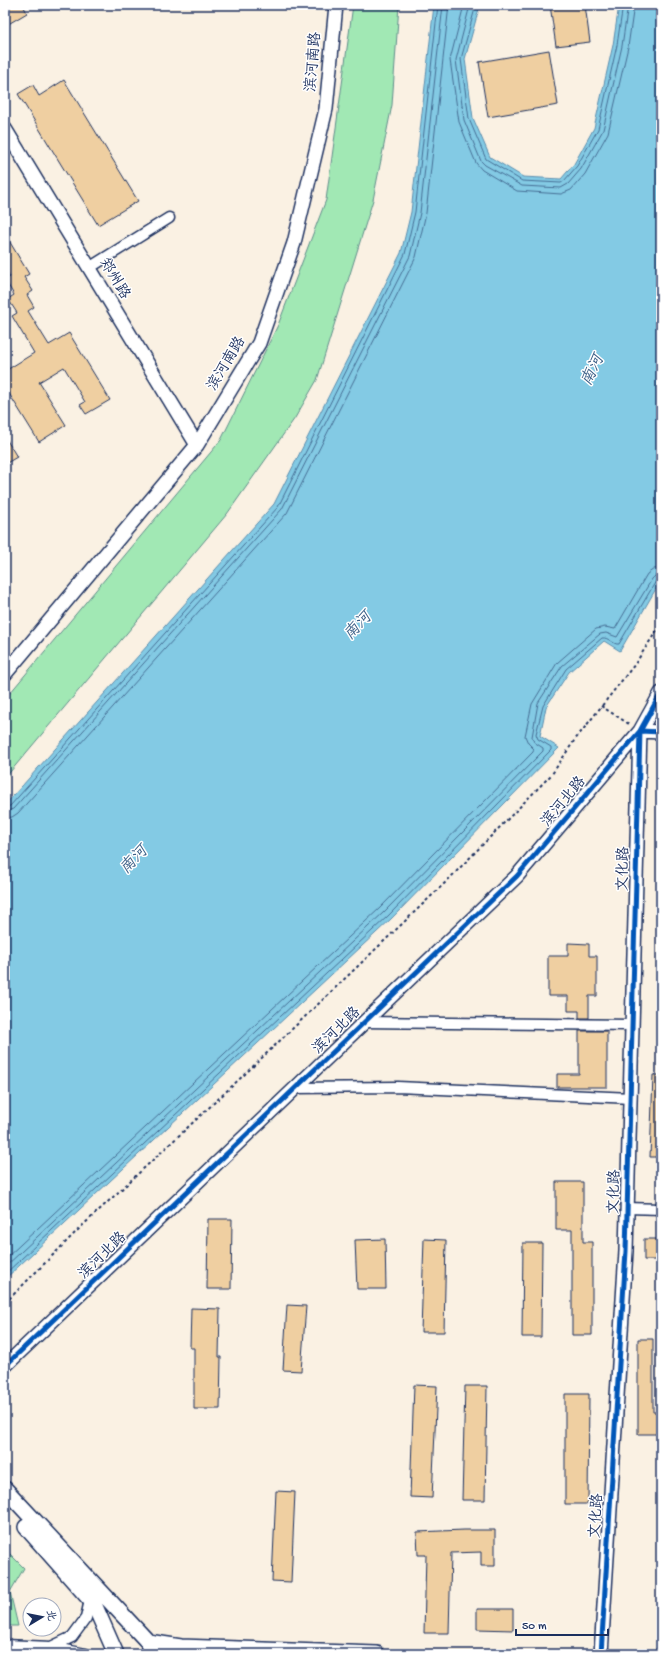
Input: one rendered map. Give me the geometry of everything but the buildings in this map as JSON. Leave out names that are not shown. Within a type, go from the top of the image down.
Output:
[{"type":"main road","points":[[5,1489],[94,1604],[116,1654]]},
{"type":"main road","points":[[5,1504],[41,1535],[148,1648],[181,1647],[377,1654]]},
{"type":"street","name":"滨河南路","points":[[5,674],[197,445],[258,343],[294,243],[326,109],[336,5]]},
{"type":"street","name":"郑州路","points":[[5,129],[197,445]]},
{"type":"street","points":[[89,268],[168,218]]},
{"type":"street","name":"滨河北路","points":[[5,1366],[517,876],[640,731],[661,693]]},
{"type":"street","points":[[640,731],[661,732]]},
{"type":"street","name":"文化路","points":[[601,1654],[627,1208],[640,731]]},
{"type":"street","points":[[363,1022],[632,1025]]},
{"type":"street","points":[[294,1088],[398,1087],[630,1098]]},
{"type":"street","points":[[627,1208],[661,1209]]},
{"type":"street","points":[[51,1647],[72,1637],[86,1618],[90,1600]]},
{"type":"street","points":[[5,1645],[51,1647],[86,1654]]},
{"type":"path","points":[[5,1303],[82,1226],[447,881],[552,774],[574,741],[635,664],[661,624]]},
{"type":"path","points":[[601,706],[640,731]]},
{"type":"green space","points":[[353,5],[399,5],[392,105],[373,200],[317,380],[295,418],[227,514],[5,778],[5,699],[221,440],[278,325],[326,200]]},
{"type":"green space","points":[[5,1549],[24,1568],[10,1592],[18,1626],[5,1626]]},
{"type":"water","name":"南河","points":[[434,5],[480,5],[465,59],[473,118],[490,157],[523,177],[561,179],[574,164],[594,128],[613,45],[619,5],[661,5],[661,580],[620,651],[604,641],[569,672],[546,707],[540,736],[559,748],[391,919],[5,1279],[5,805],[274,504],[401,253],[411,212]]},
{"type":"cycle path","points":[[5,1366],[517,876],[640,731],[661,693]]},
{"type":"cycle path","points":[[601,1654],[626,1251],[640,731],[661,732]]}]
